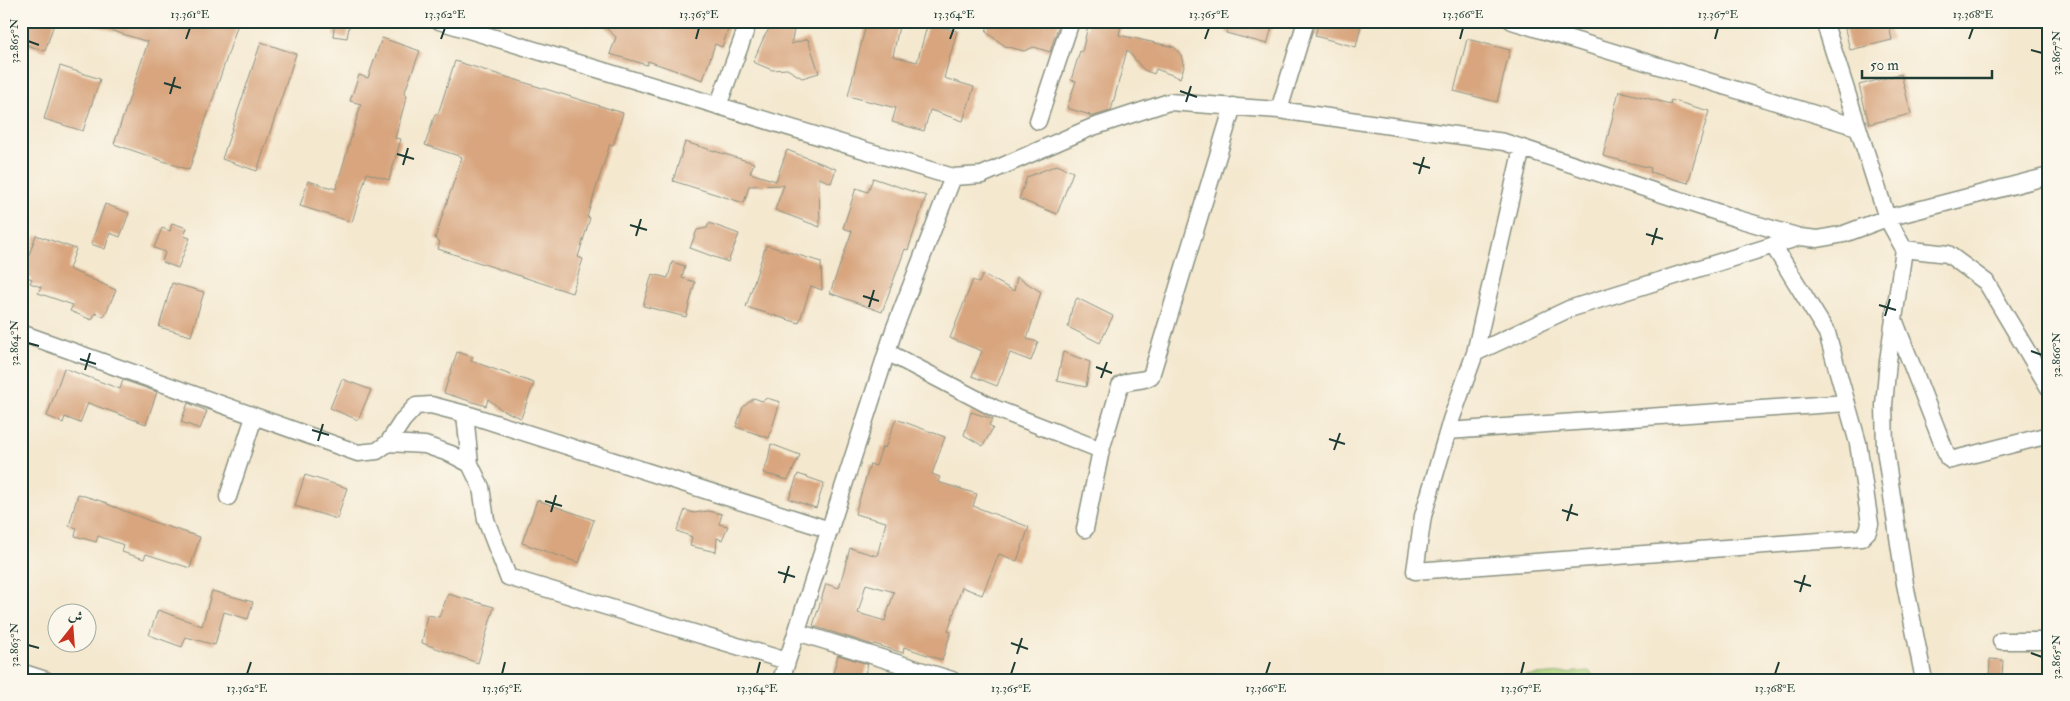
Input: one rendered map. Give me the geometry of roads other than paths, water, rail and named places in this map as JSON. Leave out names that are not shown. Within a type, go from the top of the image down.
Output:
[{"type":"street","points":[[439,21],[952,177],[982,175],[1090,128],[1169,102],[1279,110],[1504,142],[1738,219],[1800,237],[1818,238],[1844,234],[1887,218],[2049,176]]},
{"type":"street","points":[[718,106],[749,21]]},
{"type":"street","points":[[1038,121],[1072,21]]},
{"type":"street","points":[[1279,110],[1306,21]]},
{"type":"street","points":[[1512,21],[1857,127]]},
{"type":"street","points":[[1824,21],[1887,218],[1904,249],[1884,405],[1885,449],[1905,584],[1924,680]]},
{"type":"street","points":[[1085,529],[1101,450],[1122,384],[1148,379],[1151,376],[1233,106]]},
{"type":"street","points":[[1522,148],[1475,353],[1448,431],[1423,516],[1415,571],[1862,538],[1868,531],[1870,524],[1858,443],[1827,333],[1773,245]]},
{"type":"street","points":[[781,680],[887,352],[952,177]]},
{"type":"street","points":[[1475,353],[1569,309],[1800,237]]},
{"type":"street","points":[[1904,249],[1948,254],[1986,282],[2049,388]]},
{"type":"street","points":[[1894,320],[1948,458],[1951,460],[2049,435]]},
{"type":"street","points":[[21,333],[358,453],[377,451],[388,443],[403,420],[416,406],[431,405],[466,414],[830,530]]},
{"type":"street","points":[[887,352],[994,408],[1101,450]]},
{"type":"street","points":[[1448,431],[1847,403]]},
{"type":"street","points":[[466,414],[470,464],[481,487],[486,520],[508,577],[787,661]]},
{"type":"street","points":[[228,497],[254,417]]},
{"type":"street","points":[[388,443],[425,445],[451,454],[470,464]]},
{"type":"street","points":[[797,632],[952,680]]},
{"type":"street","points":[[2001,641],[2049,641]]},
{"type":"street","points":[[21,672],[46,680]]}]
